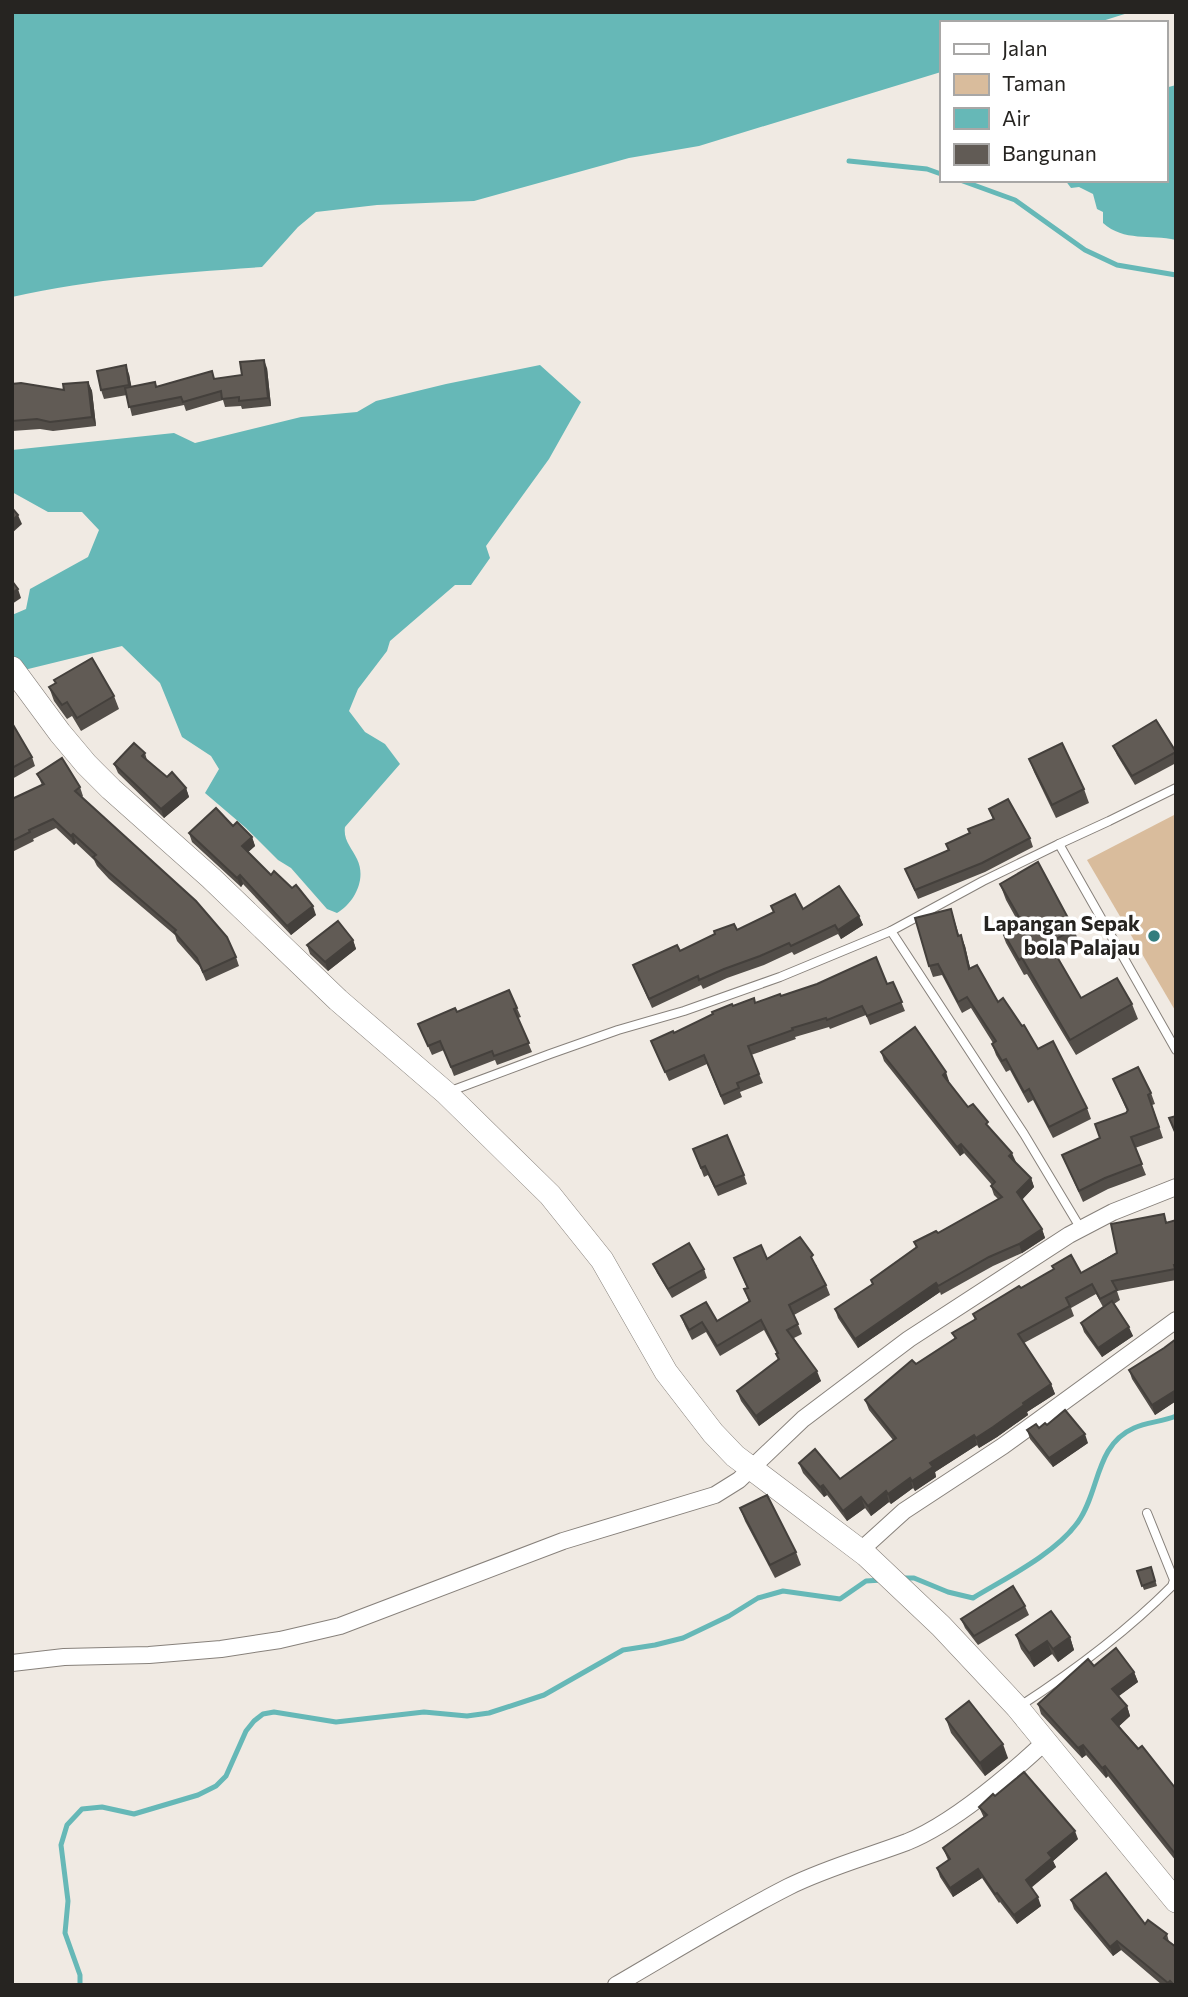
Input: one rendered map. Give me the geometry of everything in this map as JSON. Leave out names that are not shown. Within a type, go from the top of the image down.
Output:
[{"type":"main road","points":[[12,668],[60,733],[111,789],[211,878],[338,1000],[446,1093],[573,1220],[602,1259],[681,1394],[713,1433],[750,1468],[863,1553],[900,1586],[1017,1707],[1176,1901]]},
{"type":"street","points":[[12,1663],[64,1657],[149,1655],[220,1649],[280,1640],[340,1626],[563,1541],[715,1495],[739,1480],[803,1419],[884,1357],[1047,1248],[1113,1212],[1176,1187]]},
{"type":"street","points":[[863,1553],[904,1511],[992,1453],[1176,1320]]},
{"type":"street","points":[[616,1985],[789,1887],[845,1862],[908,1841],[939,1825],[963,1809],[1045,1742]]},
{"type":"lane","points":[[446,1093],[618,1030],[736,994],[891,931],[984,881],[1176,788]]},
{"type":"lane","points":[[1059,844],[1176,1050]]},
{"type":"lane","points":[[891,931],[1024,1134],[1081,1229]]},
{"type":"lane","points":[[1017,1707],[1065,1677],[1133,1622],[1172,1586],[1174,1580],[1147,1513]]},
{"type":"green space","name":"Lapangan Sepak bola Palajau","points":[[1176,814],[1176,1012],[1087,860]]},
{"type":"water","points":[[12,12],[1131,12],[1102,21],[940,21],[940,72],[699,146],[629,158],[474,201],[377,205],[316,212],[298,227],[262,267],[105,281],[12,297]]},
{"type":"water","points":[[1176,85],[1176,240],[1120,233],[1103,223],[1103,212],[1097,209],[1093,194],[1079,187],[1071,188],[1066,182],[1167,182],[1167,87]]},
{"type":"water","points":[[540,365],[581,402],[549,459],[486,546],[490,558],[471,585],[455,585],[390,641],[387,651],[358,689],[349,711],[365,732],[385,744],[400,764],[345,827],[347,840],[360,867],[360,882],[349,903],[337,913],[327,909],[291,868],[278,860],[205,793],[219,769],[211,756],[182,737],[160,683],[122,646],[20,671],[12,661],[12,615],[26,609],[30,589],[88,557],[99,530],[82,512],[48,512],[12,492],[12,450],[174,433],[195,443],[301,417],[357,412],[376,401]]},
{"type":"building","points":[[264,360],[268,398],[239,401],[239,397],[222,399],[221,391],[183,402],[181,397],[129,407],[125,388],[155,382],[156,387],[212,371],[214,379],[242,375],[240,362]]},
{"type":"building","points":[[126,365],[129,385],[101,390],[97,371]]},
{"type":"building","points":[[88,382],[92,417],[50,422],[37,419],[12,421],[12,384],[64,390],[63,384]]},
{"type":"building","points":[[12,508],[18,515],[12,521]]},
{"type":"building","points":[[12,581],[18,589],[12,593]]},
{"type":"building","points":[[92,658],[114,696],[77,718],[67,702],[62,705],[49,687],[56,683],[54,680]]},
{"type":"building","points":[[1156,720],[1176,752],[1132,776],[1113,746]]},
{"type":"building","points":[[12,723],[32,757],[12,768]]},
{"type":"building","points":[[134,743],[145,753],[142,756],[167,777],[172,772],[186,788],[161,809],[114,764]]},
{"type":"building","points":[[1062,743],[1084,789],[1052,805],[1029,759]]},
{"type":"building","points":[[62,758],[80,787],[75,791],[196,901],[227,937],[236,957],[203,972],[197,958],[174,932],[176,930],[106,870],[93,857],[96,855],[53,819],[12,841],[12,799],[44,784],[37,774]]},
{"type":"building","points":[[1008,799],[1030,838],[982,863],[915,890],[905,869],[949,850],[946,844],[970,833],[968,829],[994,819],[989,809]]},
{"type":"building","points":[[216,808],[233,826],[237,822],[252,837],[242,846],[271,875],[274,871],[292,888],[296,885],[313,906],[287,926],[240,875],[237,878],[189,833]]},
{"type":"building","points":[[1038,862],[1074,929],[1049,943],[1081,998],[1117,978],[1132,1004],[1070,1040],[1022,958],[1019,960],[1000,927],[1019,917],[1000,884]]},
{"type":"building","points":[[839,886],[859,916],[838,930],[835,925],[791,946],[789,943],[699,980],[698,976],[649,999],[633,965],[677,945],[680,951],[715,934],[714,931],[734,924],[737,930],[774,912],[771,906],[795,894],[803,909]]},
{"type":"building","points":[[951,909],[958,936],[961,935],[969,969],[977,965],[998,1002],[1003,998],[1038,1049],[1053,1041],[1087,1108],[1049,1127],[1029,1089],[1024,1092],[1006,1059],[1002,1061],[992,1044],[996,1041],[967,997],[958,1002],[938,964],[929,966],[915,918]]},
{"type":"building","points":[[338,921],[353,940],[325,962],[307,945]]},
{"type":"building","points":[[876,957],[887,984],[893,982],[902,1002],[867,1016],[862,1006],[827,1020],[826,1018],[792,1028],[793,1030],[748,1046],[759,1074],[737,1083],[739,1088],[721,1096],[704,1055],[665,1072],[651,1041],[673,1031],[674,1033],[732,1004],[733,1006],[754,998],[755,1003],[780,994],[781,996],[817,984]]},
{"type":"building","points":[[509,990],[529,1043],[494,1056],[492,1051],[451,1067],[440,1041],[428,1046],[418,1024],[455,1008],[457,1012]]},
{"type":"building","points":[[915,1027],[946,1072],[943,1075],[968,1107],[973,1104],[988,1122],[986,1124],[1012,1153],[1009,1156],[1031,1178],[1017,1192],[1042,1229],[938,1286],[936,1283],[855,1339],[835,1309],[873,1284],[871,1280],[917,1247],[914,1242],[936,1231],[938,1233],[1002,1197],[991,1186],[995,1182],[961,1144],[957,1147],[881,1052]]},
{"type":"building","points":[[1138,1067],[1151,1093],[1148,1095],[1159,1127],[1131,1137],[1142,1164],[1079,1191],[1062,1155],[1100,1138],[1095,1124],[1126,1113],[1128,1110],[1113,1079]]},
{"type":"building","points":[[1176,1116],[1176,1134],[1169,1118]]},
{"type":"building","points":[[727,1135],[744,1175],[715,1187],[705,1166],[701,1168],[693,1149]]},
{"type":"building","points":[[1164,1214],[1166,1223],[1176,1220],[1175,1269],[1112,1281],[1117,1290],[1100,1299],[1092,1284],[1066,1298],[1070,1306],[1018,1334],[1051,1384],[993,1427],[976,1438],[974,1435],[930,1463],[933,1467],[912,1481],[910,1478],[888,1494],[886,1491],[868,1506],[861,1497],[843,1511],[823,1485],[820,1487],[799,1463],[815,1449],[840,1479],[896,1438],[865,1400],[912,1360],[916,1364],[956,1338],[952,1333],[976,1319],[973,1314],[1019,1286],[1021,1288],[1054,1269],[1052,1266],[1071,1255],[1081,1273],[1117,1253],[1111,1224]]},
{"type":"building","points":[[800,1237],[813,1255],[811,1257],[826,1285],[789,1305],[798,1324],[787,1330],[817,1371],[756,1416],[737,1391],[779,1359],[761,1320],[717,1346],[702,1322],[689,1330],[681,1316],[706,1302],[717,1321],[750,1301],[744,1289],[748,1288],[734,1258],[761,1245],[767,1259]]},
{"type":"building","points":[[689,1243],[704,1269],[668,1289],[653,1264]]},
{"type":"building","points":[[1112,1301],[1129,1327],[1098,1348],[1081,1323]]},
{"type":"building","points":[[1176,1339],[1176,1390],[1152,1405],[1129,1370]]},
{"type":"building","points":[[1065,1410],[1085,1434],[1049,1458],[1027,1430],[1036,1424],[1039,1428],[1045,1423],[1047,1425]]},
{"type":"building","points":[[767,1495],[796,1552],[770,1565],[740,1508]]},
{"type":"building","points":[[1151,1567],[1155,1581],[1142,1586],[1137,1571]]},
{"type":"building","points":[[1013,1586],[1025,1606],[974,1636],[961,1619]]},
{"type":"building","points":[[1051,1611],[1070,1637],[1053,1649],[1047,1641],[1029,1653],[1016,1635]]},
{"type":"building","points":[[1116,1648],[1134,1672],[1112,1689],[1127,1706],[1112,1719],[1138,1749],[1142,1746],[1176,1789],[1176,1855],[1105,1766],[1102,1768],[1083,1745],[1078,1748],[1038,1704],[1088,1659],[1094,1666]]},
{"type":"building","points":[[969,1701],[1003,1744],[980,1763],[946,1719]]},
{"type":"building","points":[[1024,1772],[1075,1831],[1048,1853],[1052,1858],[1026,1880],[1038,1897],[1014,1915],[978,1869],[950,1888],[937,1868],[950,1859],[943,1848],[987,1815],[979,1807]]},
{"type":"building","points":[[1106,1873],[1145,1924],[1148,1920],[1167,1934],[1164,1938],[1176,1947],[1176,1985],[1170,1981],[1168,1983],[1117,1941],[1110,1947],[1071,1900]]},
{"type":"waterway","points":[[849,161],[927,169],[940,174]]},
{"type":"waterway","points":[[966,182],[1015,200],[1085,250],[1117,265],[1176,275]]},
{"type":"waterway","points":[[902,1578],[914,1578],[948,1592],[973,1598],[1015,1574],[1057,1545],[1078,1522],[1105,1457],[1121,1436],[1139,1426],[1176,1416]]},
{"type":"waterway","points":[[80,1985],[80,1975],[65,1933],[68,1901],[61,1845],[67,1825],[82,1809],[102,1807],[134,1814],[198,1795],[216,1786],[226,1776],[246,1731],[263,1714],[274,1712],[336,1722],[424,1712],[467,1716],[489,1713],[544,1695],[623,1650],[683,1638],[729,1616],[758,1598],[783,1591],[840,1599],[866,1581],[882,1580]]},
{"type":"place","name":"Lapangan Sepak bola Palajau","points":[[1154,936]]}]
